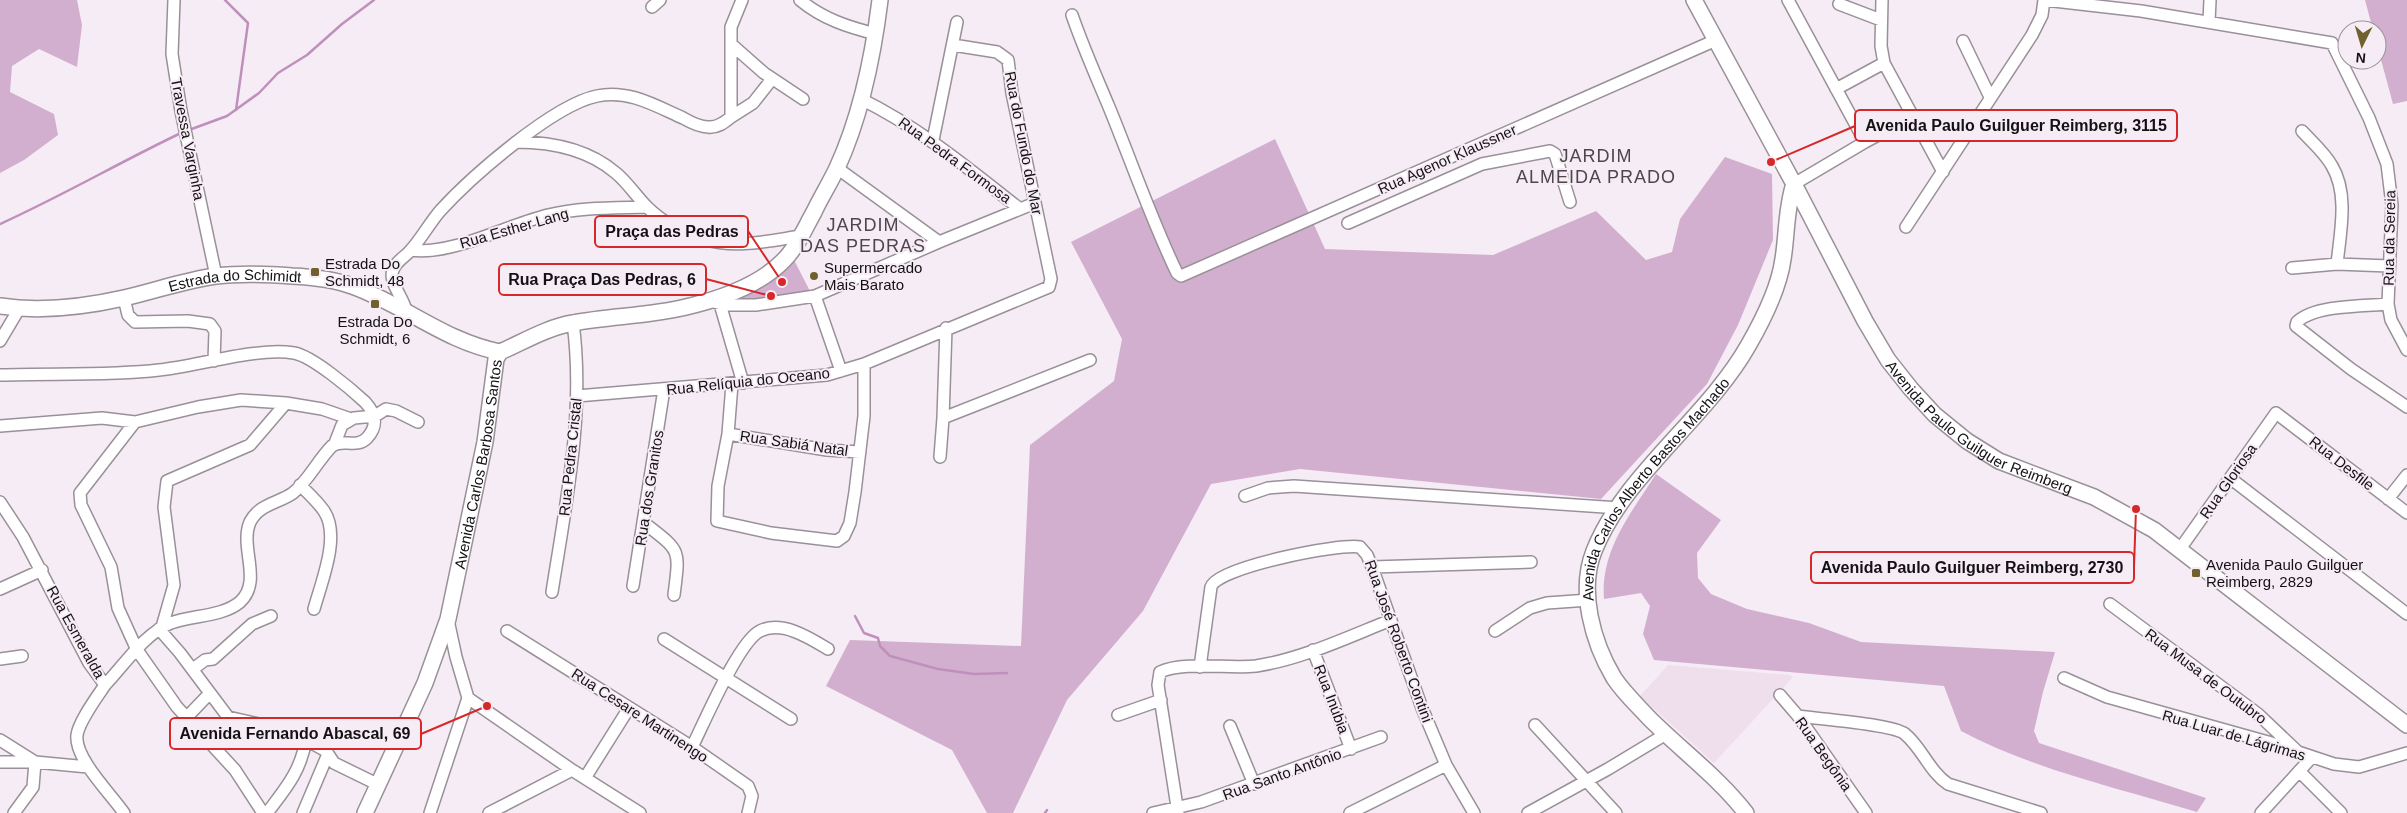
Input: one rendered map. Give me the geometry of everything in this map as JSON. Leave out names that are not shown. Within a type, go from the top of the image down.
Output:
[{"type":"main road","name":"Avenida Carlos Barbosa Santos","points":[[365,813],[448,636],[448,619],[485,442],[494,354],[549,330],[573,323],[715,303],[763,276],[784,260],[801,236],[837,168],[861,99],[876,34],[880,0]]},
{"type":"main road","name":"Avenida Paulo Guilguer Reimberg","points":[[1694,0],[1794,184],[1865,321],[1888,360],[1935,415],[1967,441],[1999,461],[2094,497],[2131,516],[2180,549],[2407,725]]},
{"type":"main road","name":"Avenida Carlos Alberto Bastos Machado","points":[[1746,813],[1730,793],[1624,692],[1614,677],[1595,636],[1588,584],[1593,552],[1619,508],[1662,453],[1713,396],[1749,346],[1778,282],[1783,262],[1794,184]]},
{"type":"main road","name":"Estrada do Schimidt","points":[[0,306],[19,309],[69,307],[124,298],[216,276],[260,274],[321,278],[350,285],[455,338],[494,354]]},
{"type":"street","name":"Travessa Varginha","points":[[174,0],[172,54],[186,138],[216,276]]},
{"type":"street","points":[[732,117],[732,27],[742,0]]},
{"type":"street","points":[[800,0],[818,14],[833,21],[876,34]]},
{"type":"street","points":[[1788,0],[1865,142]]},
{"type":"street","points":[[1882,0],[1881,20],[1884,63],[1943,172]]},
{"type":"street","points":[[1906,228],[2036,29],[2042,15],[2044,0],[2208,22],[2210,0]]},
{"type":"street","points":[[1839,4],[1881,20]]},
{"type":"street","name":"Rua Agenor Klaussner","points":[[1072,15],[1087,60],[1108,107],[1147,207],[1178,275],[1191,273],[1716,40]]},
{"type":"street","points":[[933,140],[957,22]]},
{"type":"street","name":"Rua da Sereia","points":[[2208,22],[2332,43],[2370,118],[2387,164],[2392,205],[2388,304],[2391,320],[2407,350]]},
{"type":"street","points":[[1963,41],[1990,97]]},
{"type":"street","points":[[731,44],[772,79],[803,99]]},
{"type":"street","name":"Rua do Fundo do Mar","points":[[953,45],[996,52],[1008,60],[1012,92],[1051,283]]},
{"type":"street","points":[[1836,89],[1884,63]]},
{"type":"street","points":[[406,312],[392,275],[396,264],[411,250],[441,210],[516,142],[564,109],[597,96],[621,95],[641,99],[707,127],[722,124],[753,103],[772,79]]},
{"type":"street","name":"Rua Pedra Formosa","points":[[861,99],[892,114],[933,140],[1020,209]]},
{"type":"street","points":[[1794,184],[1912,117]]},
{"type":"street","points":[[2302,132],[2327,158],[2338,179],[2342,215],[2337,264]]},
{"type":"street","points":[[516,142],[563,146],[591,157],[615,172],[657,217],[693,236],[715,242],[752,244],[801,236]]},
{"type":"street","points":[[1473,147],[1480,165]]},
{"type":"street","points":[[1348,223],[1480,165],[1550,151],[1555,154],[1570,202]]},
{"type":"street","points":[[837,168],[939,242]]},
{"type":"street","points":[[864,364],[866,383],[860,452],[850,523],[840,540],[831,541],[789,536],[717,521],[718,486],[738,384],[715,303],[765,304],[815,296],[1035,203]]},
{"type":"street","name":"Rua Esther Lang","points":[[411,250],[431,251],[443,248],[523,222],[570,210],[647,207]]},
{"type":"street","points":[[2292,268],[2337,264],[2389,266]]},
{"type":"street","name":"Rua Relíquia do Oceano","points":[[577,396],[738,384],[816,376],[841,371],[864,364],[946,328],[1043,291],[1051,283]]},
{"type":"street","points":[[815,296],[841,371]]},
{"type":"street","points":[[124,298],[128,315],[135,322],[188,321],[210,324],[215,331],[214,361]]},
{"type":"street","points":[[2388,304],[2321,311],[2302,317],[2296,324],[2308,337],[2407,407]]},
{"type":"street","points":[[0,341],[19,309]]},
{"type":"street","name":"Rua Pedra Cristal","points":[[552,592],[576,429],[577,355],[573,323]]},
{"type":"street","points":[[940,457],[946,328]]},
{"type":"street","points":[[0,375],[158,370],[264,354],[295,354],[315,364],[363,400],[375,416],[375,426],[366,439],[356,444],[335,443]]},
{"type":"street","points":[[943,418],[1090,360]]},
{"type":"street","name":"Rua dos Granitos","points":[[633,586],[664,389]]},
{"type":"street","points":[[0,426],[102,418],[135,422],[198,407],[241,400],[286,403],[322,409],[352,419]]},
{"type":"street","points":[[160,628],[174,585],[164,507],[167,481],[250,445],[286,403]]},
{"type":"street","points":[[105,685],[160,628],[186,618],[232,607],[240,601],[248,591],[250,581],[247,542],[248,529],[252,520],[267,505],[294,492],[325,452],[335,443],[342,425],[352,419],[375,416],[386,409],[396,411],[418,422]]},
{"type":"street","name":"Rua Gloriosa","points":[[2180,549],[2276,413]]},
{"type":"street","name":"Rua Desfile","points":[[2276,413],[2407,513]]},
{"type":"street","points":[[135,422],[80,493],[80,499],[87,520],[111,567],[118,608],[137,650],[177,707],[235,770],[263,813]]},
{"type":"street","name":"Rua Sabiá Natal","points":[[728,434],[827,450],[860,452]]},
{"type":"street","points":[[2388,499],[2407,474]]},
{"type":"street","points":[[2230,478],[2407,614]]},
{"type":"street","points":[[300,485],[324,511],[330,532],[330,552],[314,609]]},
{"type":"street","points":[[1245,496],[1268,488],[1294,486],[1619,508]]},
{"type":"street","name":"Rua Esmeralda","points":[[0,502],[24,537],[90,662],[105,685],[77,735],[77,745],[88,767],[124,813]]},
{"type":"street","points":[[643,522],[669,543],[678,557],[674,596]]},
{"type":"street","name":"Rua José Roberto Contini","points":[[1200,667],[1211,584],[1219,578],[1234,570],[1279,559],[1354,546],[1363,548],[1372,567],[1422,708],[1446,765],[1474,813]]},
{"type":"street","points":[[1372,567],[1531,562]]},
{"type":"street","points":[[0,589],[42,570]]},
{"type":"street","points":[[1495,631],[1530,608],[1547,603],[1589,600]]},
{"type":"street","name":"Rua Musa de Outubro","points":[[2110,604],[2258,714],[2299,753]]},
{"type":"street","points":[[193,669],[205,660],[213,659],[252,624],[271,616]]},
{"type":"street","points":[[1177,811],[1158,685],[1159,673],[1166,670],[1200,667],[1254,666],[1313,650],[1391,620]]},
{"type":"street","points":[[160,628],[228,717],[290,731],[328,754],[334,763],[379,785]]},
{"type":"street","points":[[692,747],[727,677],[752,636],[760,630],[769,628],[802,633],[828,649]]},
{"type":"street","name":"Rua Cesare Martinengo","points":[[507,630],[692,747],[748,786],[752,796],[748,813]]},
{"type":"street","points":[[430,813],[468,698],[448,636]]},
{"type":"street","points":[[664,639],[792,719]]},
{"type":"street","name":"Rua Inúbia","points":[[1313,650],[1350,749]]},
{"type":"street","points":[[0,659],[22,656]]},
{"type":"street","name":"Rua Luar de Lágrimas","points":[[2064,678],[2107,697],[2268,742],[2334,764],[2359,767],[2407,754]]},
{"type":"street","points":[[187,717],[210,693]]},
{"type":"street","name":"Rua Begônia","points":[[1780,695],[1798,716],[1866,813]]},
{"type":"street","points":[[468,698],[572,770],[640,813]]},
{"type":"street","points":[[1118,715],[1161,700]]},
{"type":"street","points":[[585,778],[629,708]]},
{"type":"street","points":[[1798,716],[1888,728],[1903,732],[1938,777],[1943,780],[2017,810],[2041,813]]},
{"type":"street","points":[[1535,725],[1616,813]]},
{"type":"street","points":[[1230,726],[1254,784]]},
{"type":"street","points":[[1528,813],[1616,765],[1666,734]]},
{"type":"street","name":"Rua Santo Antônio","points":[[1153,813],[1177,811],[1382,737]]},
{"type":"street","points":[[267,813],[296,774],[304,757],[306,739]]},
{"type":"street","points":[[0,740],[35,762]]},
{"type":"street","points":[[303,813],[328,754]]},
{"type":"street","points":[[2261,813],[2312,757]]},
{"type":"street","points":[[0,762],[35,762],[88,767]]},
{"type":"street","points":[[14,813],[33,787],[35,762]]},
{"type":"street","points":[[1350,813],[1446,765]]},
{"type":"street","points":[[489,813],[572,770]]},
{"type":"street","points":[[2299,771],[2341,813]]},
{"type":"shaded area","points":[[0,0],[77,0],[82,25],[77,67],[39,49],[12,66],[10,92],[54,114],[58,135],[24,160],[0,173]]},
{"type":"shaded area","points":[[2365,0],[2407,0],[2407,101],[2393,104],[2384,70],[2387,70],[2387,20],[2370,20]]},
{"type":"shaded area","points":[[1275,139],[1325,249],[1493,255],[1596,211],[1646,260],[1672,252],[1680,219],[1725,157],[1772,174],[1773,240],[1738,325],[1707,384],[1601,499],[1300,469],[1211,484],[1143,611],[1067,700],[1013,813],[987,813],[952,750],[826,686],[850,640],[1021,646],[1030,445],[1114,381],[1122,339],[1071,242]]},
{"type":"shaded area","points":[[793,258],[812,295],[734,304],[729,296]]},
{"type":"shaded area","points":[[1656,474],[1721,520],[1697,553],[1698,578],[1711,594],[1747,609],[1809,623],[1861,642],[2055,652],[2034,731],[2039,743],[2206,798],[2197,812],[2077,777],[1989,745],[1961,731],[1944,686],[1654,660],[1643,634],[1650,606],[1641,593],[1604,599],[1604,581],[1612,549],[1619,533]]},
{"type":"shaded area","points":[[1668,665],[1790,675],[1793,677],[1714,763],[1640,696]]},
{"type":"waterway","points":[[225,0],[248,23],[236,110]]},
{"type":"waterway","points":[[189,130],[227,116],[259,93],[278,73],[307,55],[342,24],[374,0]]},
{"type":"waterway","points":[[0,224],[181,133]]},
{"type":"waterway","points":[[855,616],[864,633],[878,638],[880,646],[890,656],[938,669],[974,674],[1007,673]]},
{"type":"place","name":"Avenida Paulo Guilguer Reimberg, 3115","points":[[1771,162]]},
{"type":"place","name":"Estrada Do Schmidt, 48","points":[[315,272]]},
{"type":"place","name":"Supermercado Mais Barato","points":[[814,276]]},
{"type":"place","name":"Praça das Pedras","points":[[782,282]]},
{"type":"place","name":"Rua Praça Das Pedras, 6","points":[[771,296]]},
{"type":"place","name":"Estrada Do Schmidt, 6","points":[[375,304]]},
{"type":"place","name":"Avenida Paulo Guilguer Reimberg, 2730","points":[[2136,509]]},
{"type":"place","name":"Avenida Paulo Guilguer Reimberg, 2829","points":[[2196,573]]},
{"type":"place","name":"Avenida Fernando Abascal, 69","points":[[487,706]]},
{"type":"district","name":"JARDIM ALMEIDA PRADO","points":[[1596,166]]},
{"type":"district","name":"JARDIM DAS PEDRAS","points":[[863,235]]}]
